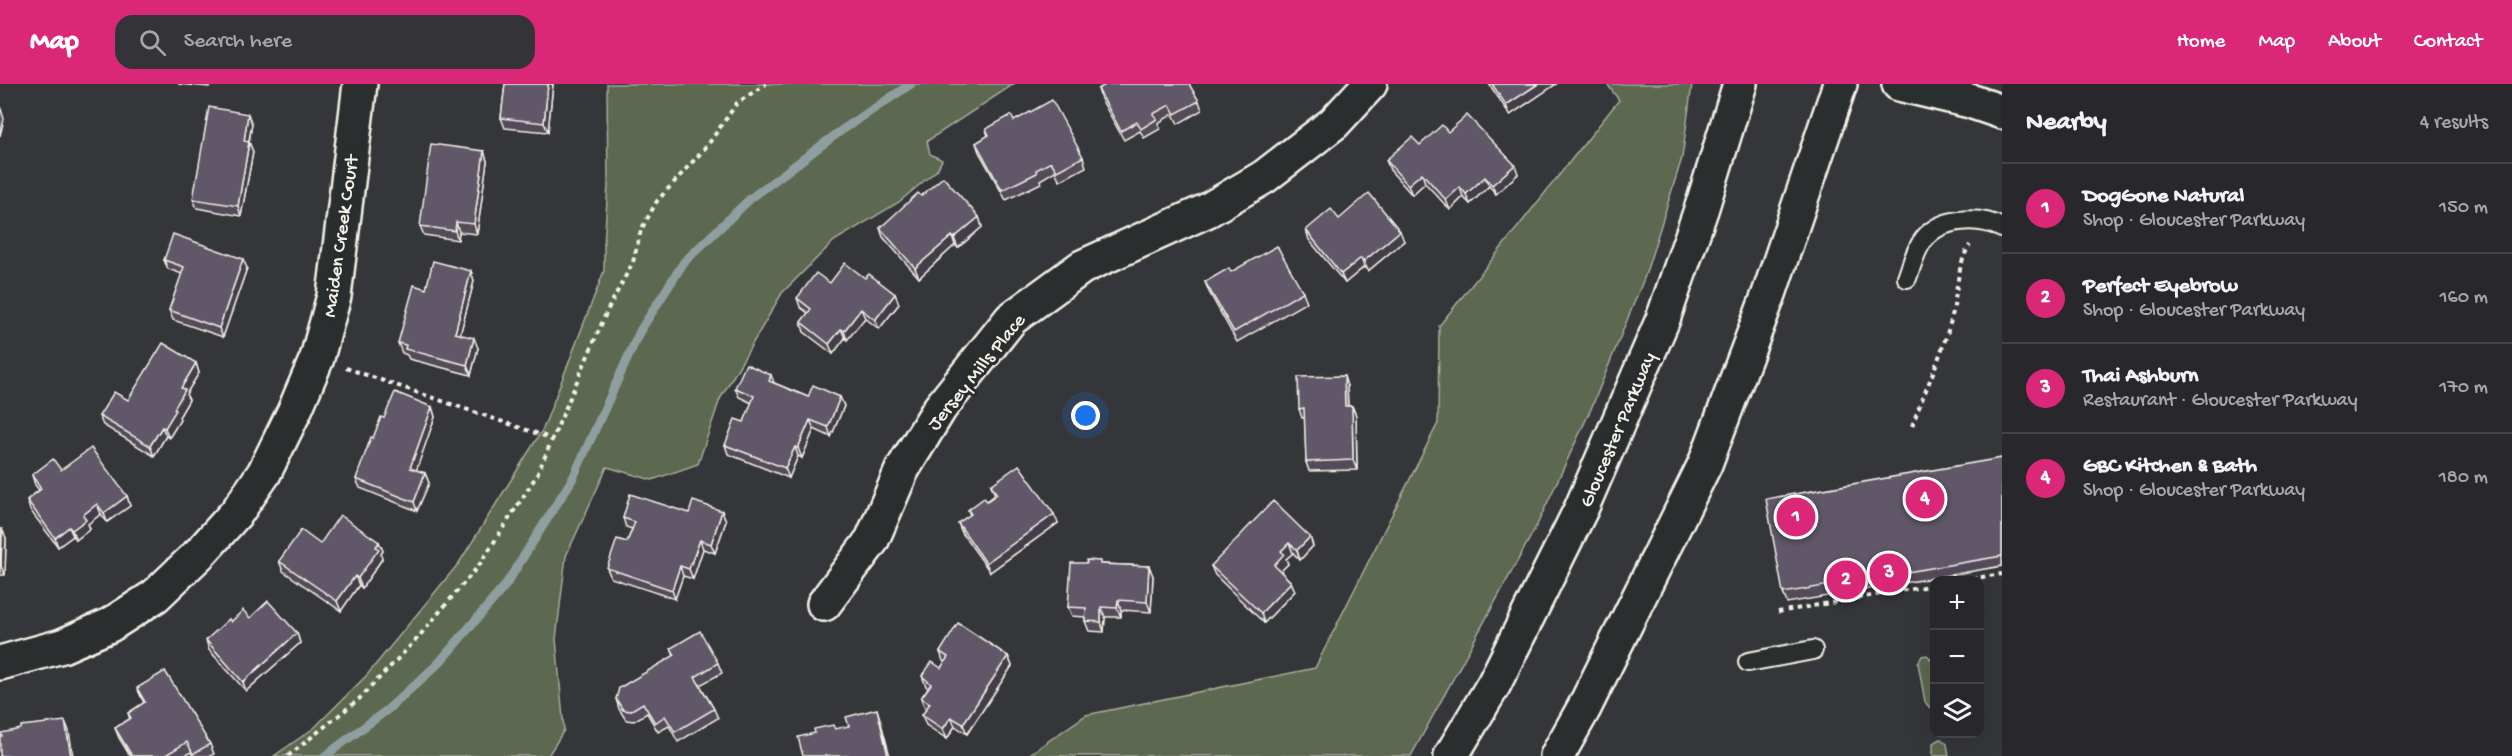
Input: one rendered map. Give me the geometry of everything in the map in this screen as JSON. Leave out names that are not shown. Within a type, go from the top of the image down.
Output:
[{"type":"street","name":"Maiden Creek Court","points":[[0,663],[62,646],[110,626],[155,596],[201,552],[237,512],[264,473],[317,358],[334,296],[360,84]]},
{"type":"street","name":"Jersey Mills Place","points":[[824,604],[872,540],[902,470],[940,408],[1011,319],[1082,267],[1208,210],[1264,177],[1334,123],[1370,84]]},
{"type":"street","name":"Gloucester Parkway","points":[[1451,756],[1494,684],[1590,489],[1663,319],[1740,84]]},
{"type":"street","points":[[1557,756],[1589,698],[1705,464],[1769,294],[1840,84]]},
{"type":"street","points":[[1899,84],[1970,101],[2002,112]]},
{"type":"lane","points":[[1907,278],[1924,238],[1934,230],[1958,220],[1990,221],[2002,228]]},
{"type":"lane","points":[[1748,662],[1814,650]]},
{"type":"path","points":[[288,756],[359,699],[416,641],[473,572],[537,475],[606,310],[633,262],[641,230],[657,201],[707,146],[737,104],[766,84]]},
{"type":"path","points":[[1912,426],[1952,318],[1966,249],[1971,244],[1978,243]]},
{"type":"path","points":[[317,358],[553,439]]},
{"type":"path","points":[[1984,577],[2002,574]]},
{"type":"path","points":[[1778,612],[1930,586]]},
{"type":"green space","points":[[607,84],[1014,84],[927,141],[930,154],[942,160],[937,170],[899,202],[834,241],[782,293],[720,399],[698,464],[652,480],[607,467],[566,556],[556,639],[564,730],[548,756],[274,756],[314,728],[367,675],[459,563],[543,429],[604,271],[608,185]]},
{"type":"green space","points":[[1607,84],[1692,84],[1682,158],[1645,276],[1591,409],[1537,525],[1411,756],[1027,756],[1086,715],[1315,668],[1438,423],[1439,326],[1619,100]]},
{"type":"green space","points":[[1927,655],[1930,658],[1930,708],[1925,702],[1918,663],[1922,656]]},
{"type":"green space","points":[[1941,739],[1947,744],[1949,756],[1933,756],[1933,743]]},
{"type":"building","points":[[505,84],[548,84],[544,123],[501,118]]},
{"type":"building","points":[[1107,84],[1189,84],[1199,101],[1175,114],[1170,105],[1153,114],[1157,119],[1141,129],[1137,122],[1121,131],[1098,89]]},
{"type":"building","points":[[1492,84],[1538,84],[1506,105]]},
{"type":"building","points":[[1052,100],[1083,157],[1057,171],[1051,162],[1036,170],[1037,173],[1002,190],[976,143],[989,135],[986,129],[1011,115],[1014,121]]},
{"type":"building","points":[[209,107],[248,114],[244,141],[249,142],[238,206],[193,199]]},
{"type":"building","points":[[1467,115],[1515,165],[1492,185],[1485,177],[1466,194],[1460,187],[1446,200],[1422,173],[1408,185],[1386,160],[1412,137],[1420,145],[1442,125],[1448,132]]},
{"type":"building","points":[[431,144],[484,151],[474,224],[456,222],[455,231],[420,226]]},
{"type":"building","points":[[943,177],[979,217],[954,238],[952,236],[915,268],[880,228],[918,193],[921,196]]},
{"type":"building","points":[[1369,193],[1400,231],[1364,261],[1361,258],[1341,274],[1306,230],[1331,209],[1339,219]]},
{"type":"building","points":[[173,234],[243,259],[219,328],[169,310],[184,267],[164,260]]},
{"type":"building","points":[[1277,246],[1303,292],[1234,332],[1205,282],[1229,268],[1231,272]]},
{"type":"building","points":[[433,261],[471,271],[455,333],[474,338],[467,365],[405,349],[406,345],[398,343],[414,285],[426,289]]},
{"type":"building","points":[[845,263],[865,278],[869,274],[895,294],[875,320],[861,309],[844,331],[841,329],[829,344],[801,322],[811,309],[797,298],[816,273],[830,283]]},
{"type":"building","points":[[163,343],[196,363],[181,388],[185,390],[174,409],[176,410],[150,446],[99,416],[114,392],[128,400]]},
{"type":"building","points":[[746,364],[771,375],[769,381],[808,397],[813,385],[840,397],[828,427],[810,420],[798,448],[795,447],[785,468],[725,445],[735,419],[744,422],[754,396],[735,388]]},
{"type":"building","points":[[1344,376],[1345,406],[1352,406],[1353,460],[1306,462],[1304,408],[1299,409],[1298,377]]},
{"type":"building","points":[[395,392],[432,407],[410,468],[425,473],[414,502],[356,479],[371,437],[373,438],[381,417],[384,418]]},
{"type":"building","points":[[91,448],[127,496],[104,513],[97,504],[83,515],[86,520],[72,530],[69,527],[55,538],[27,500],[41,489],[32,475],[53,459],[61,470]]},
{"type":"building","points":[[2002,458],[2002,556],[1783,593],[1766,499]]},
{"type":"building","points":[[1019,465],[1054,514],[986,563],[958,523],[971,514],[968,510],[984,498],[987,501],[997,494],[991,485]]},
{"type":"building","points":[[630,494],[689,513],[693,501],[722,511],[711,544],[700,540],[689,569],[680,566],[672,590],[607,568],[617,539],[627,542],[635,522],[623,518]]},
{"type":"building","points":[[1273,501],[1310,537],[1297,550],[1289,543],[1281,551],[1284,554],[1274,565],[1291,582],[1261,613],[1211,566]]},
{"type":"building","points":[[340,515],[379,542],[376,547],[379,549],[358,578],[355,576],[337,601],[279,561],[301,530],[320,544]]},
{"type":"building","points":[[0,529],[2,529],[1,566],[0,566]]},
{"type":"building","points":[[1086,560],[1100,561],[1100,564],[1149,566],[1147,602],[1118,600],[1117,608],[1101,607],[1101,622],[1085,621],[1086,608],[1068,607],[1071,563],[1087,563]]},
{"type":"building","points":[[268,601],[297,633],[243,682],[206,640],[229,619],[231,622],[243,610],[250,618]]},
{"type":"building","points":[[958,623],[1008,656],[963,724],[951,717],[943,729],[922,715],[930,703],[921,698],[931,684],[922,676],[932,662],[941,668],[948,657],[940,652]]},
{"type":"building","points":[[700,631],[718,663],[695,677],[714,709],[675,732],[665,716],[655,723],[643,703],[630,711],[623,710],[616,699],[619,688],[675,655],[671,648]]},
{"type":"building","points":[[165,671],[210,744],[193,754],[187,742],[164,756],[132,756],[115,728],[131,718],[128,713],[145,702],[137,688]]},
{"type":"building","points":[[877,709],[888,756],[803,756],[798,737],[815,733],[814,729],[833,725],[835,729],[849,726],[846,717]]},
{"type":"building","points":[[65,721],[71,756],[0,756],[1,733],[21,729],[21,726]]},
{"type":"waterway","points":[[325,756],[387,710],[438,664],[505,586],[573,478],[640,331],[684,262],[751,198],[842,130],[911,84]]},
{"type":"place","name":"GBC Kitchen & Bath","points":[[1925,499]]},
{"type":"place","name":"DogGone Natural","points":[[1796,517]]},
{"type":"place","name":"Thai Ashburn","points":[[1889,573]]},
{"type":"place","name":"Perfect Eyebrow","points":[[1846,580]]}]
